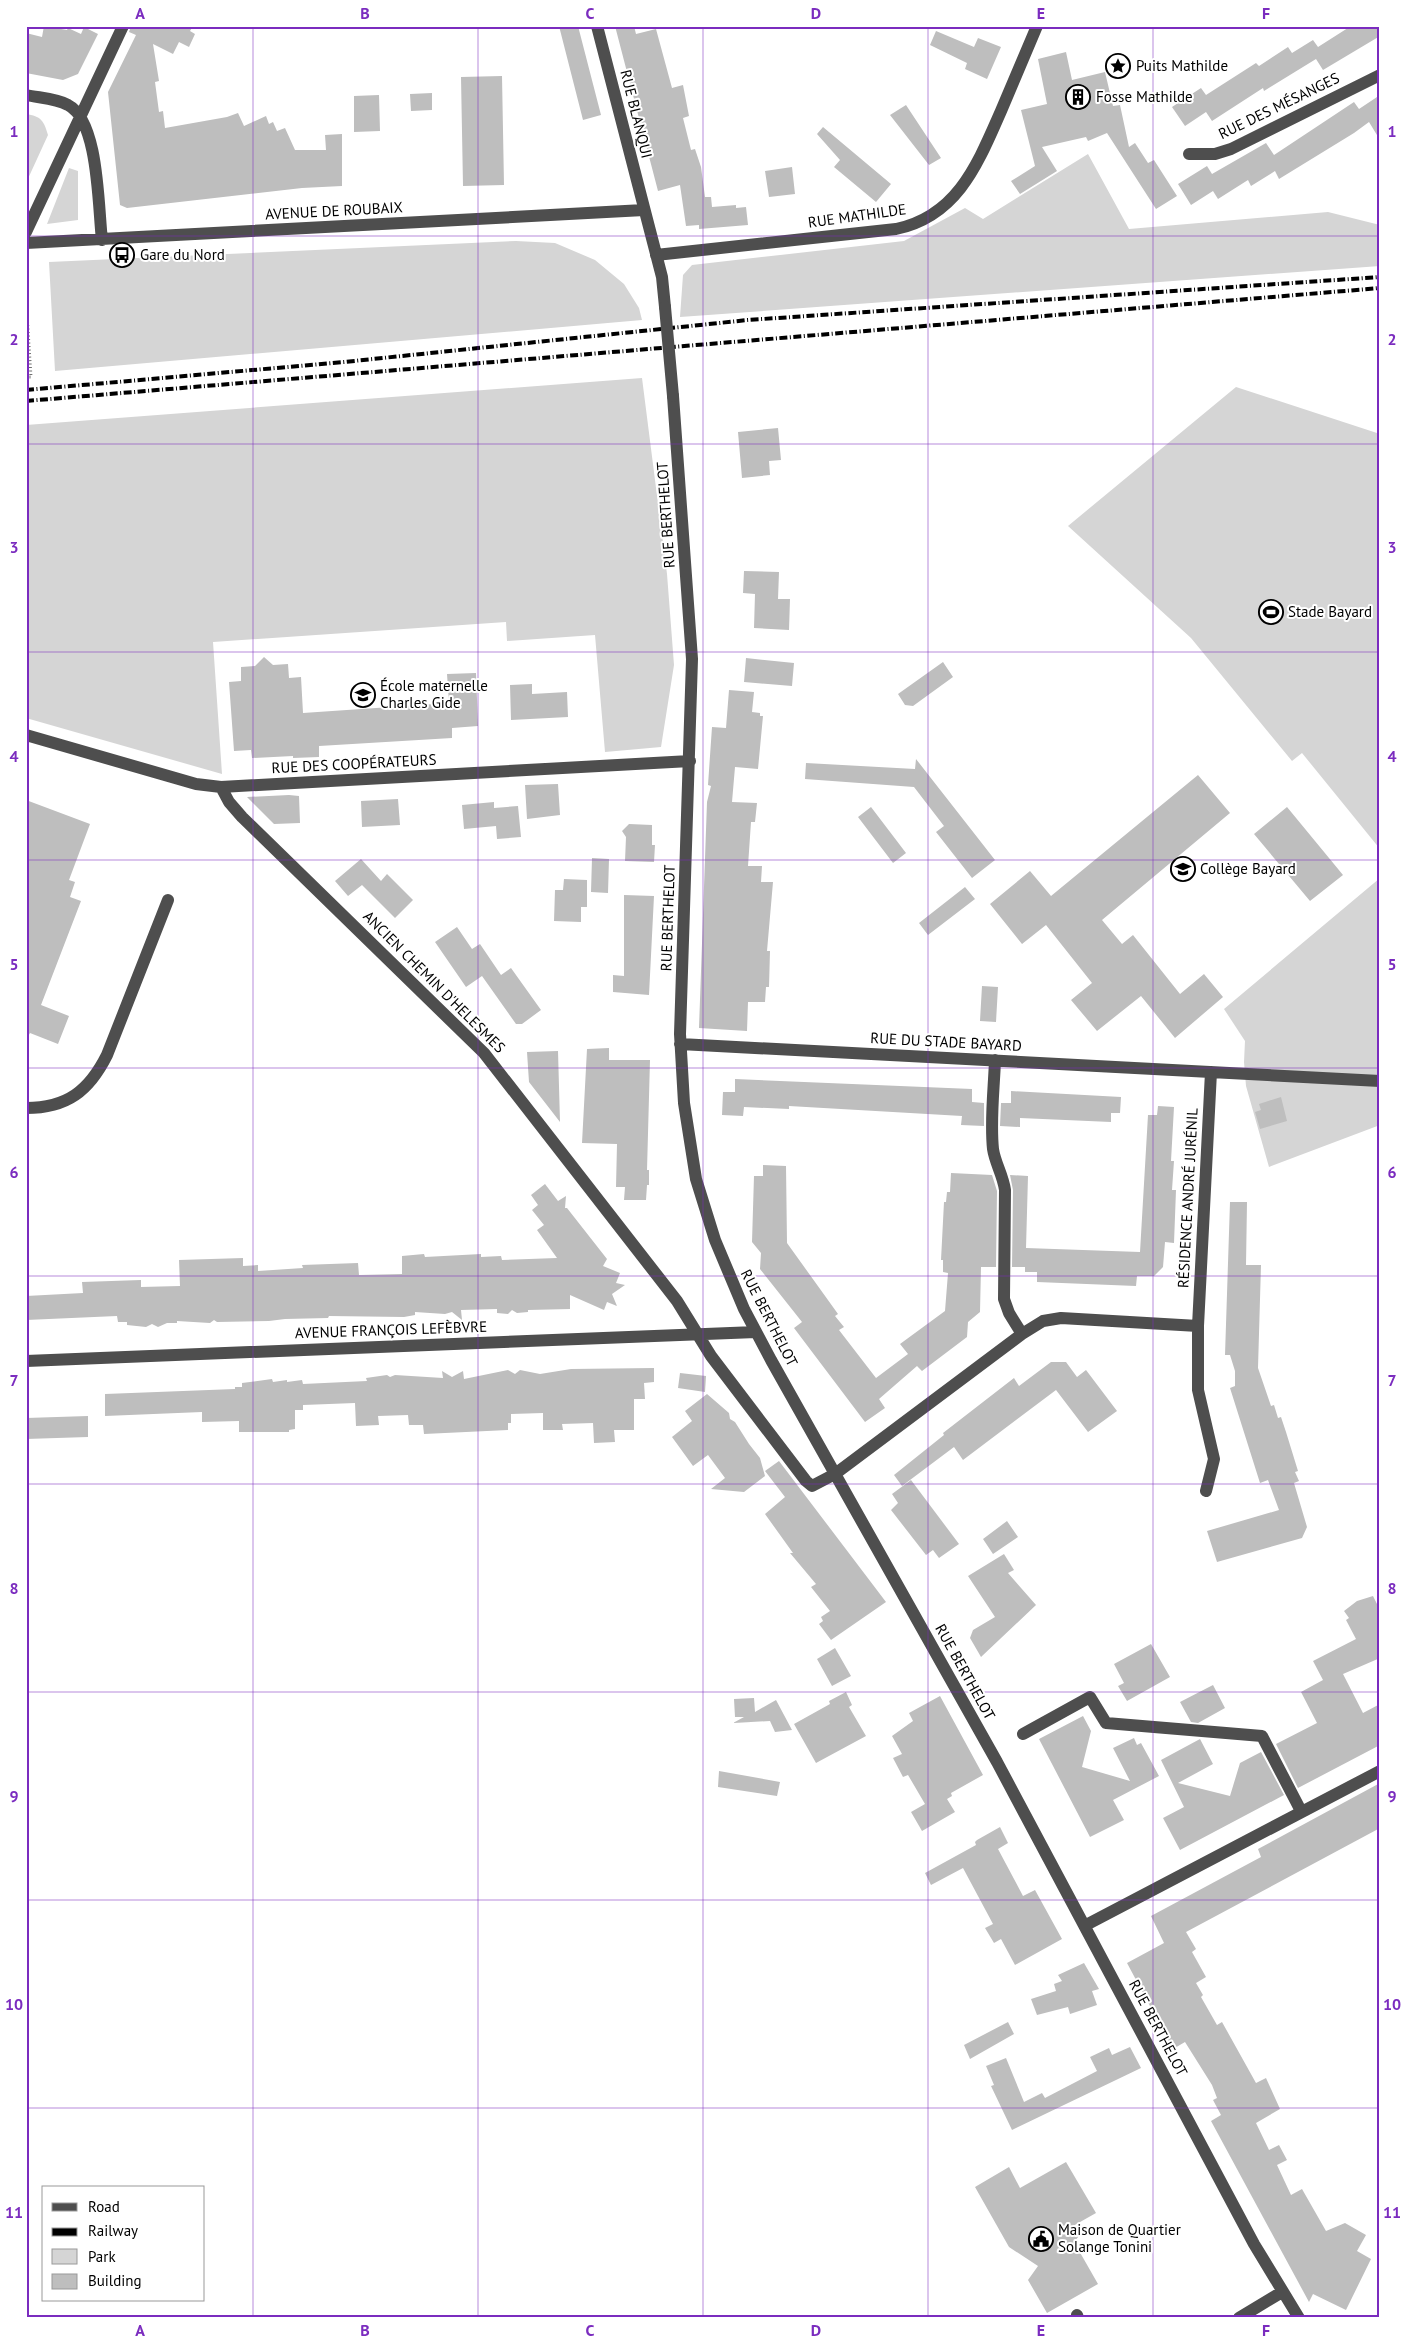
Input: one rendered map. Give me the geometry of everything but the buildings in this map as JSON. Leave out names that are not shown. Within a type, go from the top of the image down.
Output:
[{"type":"street","points":[[26,232],[123,26]]},
{"type":"street","name":"RUE BLANQUI","points":[[597,26],[644,210]]},
{"type":"street","name":"RUE MATHILDE","points":[[656,255],[896,229],[915,224],[932,215],[953,198],[974,170],[1037,26]]},
{"type":"street","name":"RUE DES MÉSANGES","points":[[1189,154],[1215,154],[1231,149],[1380,75]]},
{"type":"street","points":[[26,95],[67,104],[80,114],[88,131],[93,150],[102,240]]},
{"type":"street","name":"AVENUE DE ROUBAIX","points":[[26,242],[102,240],[644,210]]},
{"type":"street","name":"RUE BERTHELOT","points":[[644,210],[662,277],[673,396],[692,660],[680,1044],[687,1127],[701,1197],[728,1273],[756,1332],[998,1762],[1086,1925],[1203,2150],[1282,2292],[1299,2318]]},
{"type":"street","name":"RUE DES COOPÉRATEURS","points":[[26,735],[196,784],[221,787],[690,761]]},
{"type":"street","name":"ANCIEN CHEMIN D'HELESMES","points":[[221,787],[229,802],[246,821],[484,1053],[677,1301],[727,1378],[806,1481],[812,1486],[835,1474]]},
{"type":"street","points":[[26,1108],[48,1107],[68,1100],[83,1089],[97,1073],[107,1054],[168,900]]},
{"type":"street","name":"RUE DU STADE BAYARD","points":[[680,1044],[1380,1081]]},
{"type":"street","points":[[995,1060],[993,1141],[995,1161],[1001,1173],[1005,1190],[1004,1299],[1009,1313],[1022,1334]]},
{"type":"street","name":"RÉSIDENCE ANDRÉ JURÉNIL","points":[[1206,1491],[1214,1459],[1198,1390],[1198,1326],[1211,1072]]},
{"type":"street","points":[[835,1474],[1022,1334],[1043,1321],[1061,1318],[1198,1326]]},
{"type":"street","name":"AVENUE FRANÇOIS LEFÈBVRE","points":[[26,1361],[756,1332]]},
{"type":"street","points":[[1022,1734],[1090,1697],[1106,1723],[1262,1736],[1301,1811]]},
{"type":"street","points":[[1086,1925],[1380,1771]]},
{"type":"street","points":[[1239,2318],[1282,2292]]},
{"type":"path","points":[[26,377],[31,377],[27,314]]},
{"type":"green space","points":[[26,114],[41,120],[48,135],[26,183]]},
{"type":"green space","points":[[1088,154],[1129,229],[1328,212],[1380,225],[1380,266],[680,317],[683,275],[692,265],[904,241],[965,208],[983,219]]},
{"type":"green space","points":[[69,168],[78,171],[78,220],[47,224]]},
{"type":"green space","points":[[516,241],[555,243],[595,260],[624,284],[639,308],[642,320],[55,371],[49,262]]},
{"type":"green space","points":[[642,378],[667,574],[674,665],[661,747],[605,752],[595,635],[507,641],[506,622],[213,642],[222,774],[26,718],[26,425]]},
{"type":"green space","name":"Stade Bayard","points":[[1236,387],[1380,434],[1380,849],[1302,753],[1292,761],[1191,638],[1068,526]]},
{"type":"green space","points":[[1380,878],[1380,1125],[1269,1167],[1246,1086],[1245,1041],[1224,1009]]},
{"type":"railway","points":[[26,390],[344,362],[748,320],[1380,277]]},
{"type":"railway","points":[[26,401],[1380,288]]},
{"type":"place","name":"Puits Mathilde","points":[[1118,66]]},
{"type":"place","name":"Fosse Mathilde","points":[[1078,97]]},
{"type":"place","name":"Gare du Nord","points":[[122,255]]},
{"type":"place","name":"Stade Bayard","points":[[1271,612]]},
{"type":"place","name":"École maternelle Charles Gide","points":[[363,695]]},
{"type":"place","name":"Collège Bayard","points":[[1183,869]]},
{"type":"place","name":"Maison de Quartier Solange Tonini","points":[[1041,2239]]}]
